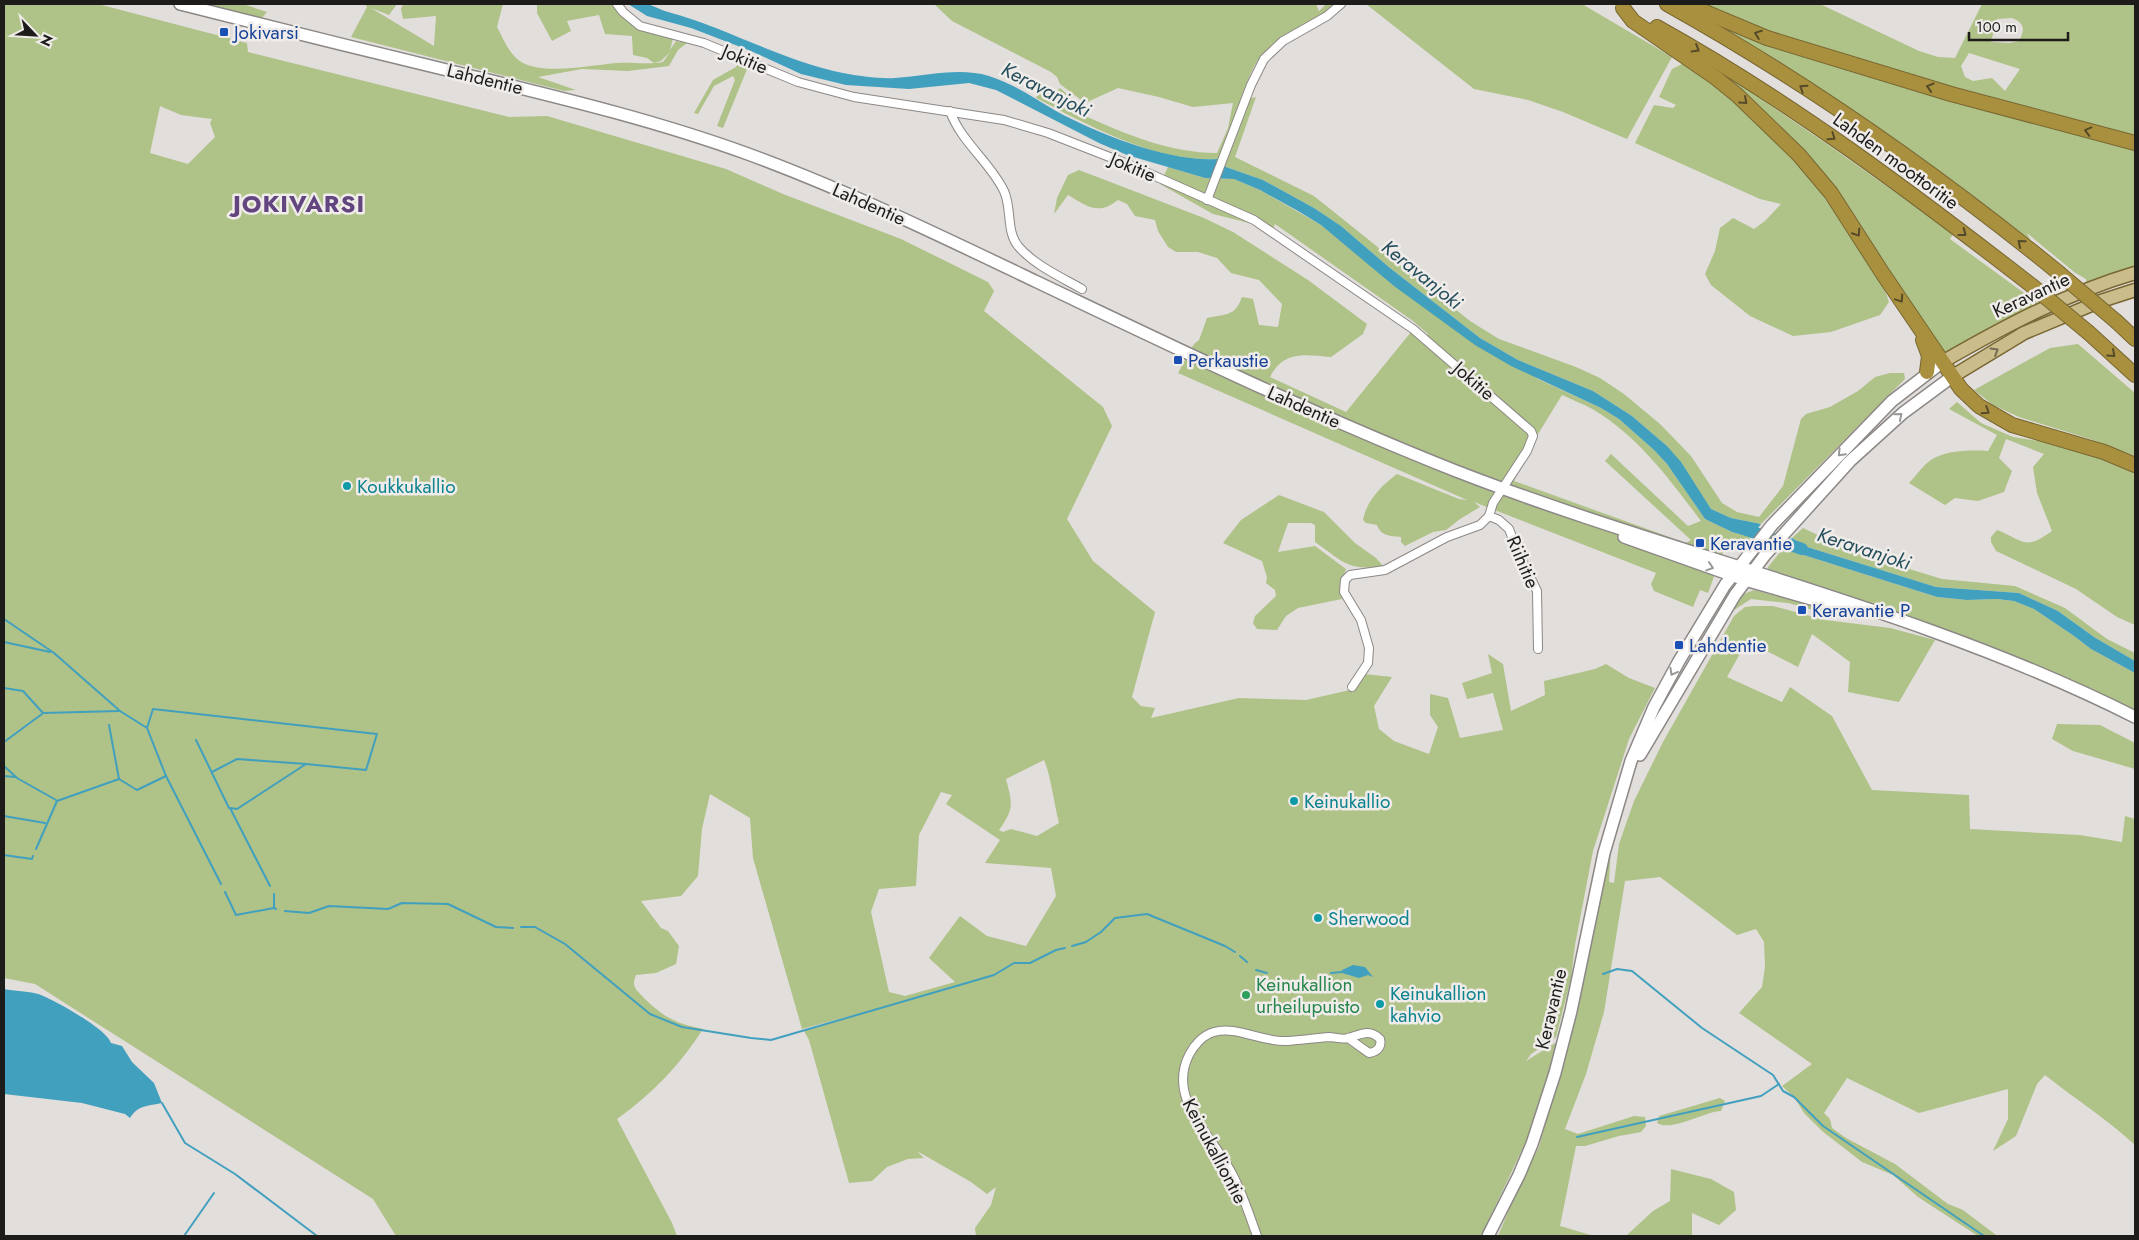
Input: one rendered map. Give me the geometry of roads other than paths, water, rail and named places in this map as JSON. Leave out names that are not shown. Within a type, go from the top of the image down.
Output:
[{"type":"highway","name":"Lahden moottoritie","points":[[1667,4],[1724,36],[1902,152],[1981,210],[2059,273],[2135,339]]},
{"type":"highway","points":[[1686,4],[1767,38],[1951,94],[2135,143]]},
{"type":"highway","name":"Lahden moottoritie","points":[[1619,6],[1692,47],[1780,102],[1881,171],[2031,285],[2135,375]]},
{"type":"highway","points":[[1619,6],[1634,21],[1730,90],[1799,155],[1831,193],[1917,324],[1970,398],[1998,418],[2012,425],[2104,452],[2135,465]]},
{"type":"highway","points":[[1917,324],[1929,356],[1927,372]]},
{"type":"main road","name":"Lahdentie","points":[[180,4],[599,106],[745,153],[855,197],[1226,373],[1336,421],[1503,489],[1749,575],[1940,634],[2101,700],[2135,717]]},
{"type":"main road","name":"Keravantie","points":[[1488,1236],[1525,1159],[1555,1072],[1571,1011],[1593,897],[1614,814],[1631,761],[1654,707],[1679,661],[1736,570],[1772,525],[1886,407],[1927,372],[2044,307],[2068,296],[2135,273]]},
{"type":"main road","name":"Keravantie","points":[[1625,783],[1690,669],[1749,575],[1824,488],[1874,438],[1921,398],[1953,376],[2024,333],[2100,301],[2135,290]]},
{"type":"street","name":"Jokitie","points":[[617,4],[623,12],[640,26],[704,43],[798,82],[854,98],[1004,120],[1048,133],[1130,164],[1254,220],[1413,329],[1531,431],[1533,436],[1527,450],[1503,489]]},
{"type":"street","points":[[1207,200],[1251,85],[1264,59],[1283,41],[1327,16],[1341,4]]},
{"type":"street","points":[[950,112],[955,126],[995,176],[1004,191],[1008,202],[1012,236],[1017,244],[1030,257],[1082,289]]},
{"type":"street","points":[[1352,687],[1368,662],[1369,648],[1361,620],[1344,592],[1345,580],[1356,574],[1385,570],[1447,537],[1480,525],[1489,516],[1493,503],[1503,489]]},
{"type":"street","name":"Riihitie","points":[[1489,516],[1499,520],[1509,529],[1533,582],[1538,605],[1538,648]]},
{"type":"street","name":"Keinukalliontie","points":[[1258,1236],[1236,1180],[1222,1155],[1194,1115],[1185,1096],[1183,1077],[1188,1057],[1194,1047],[1207,1035],[1222,1030],[1272,1041],[1328,1037],[1348,1038]]},
{"type":"water","points":[[643,3],[650,5],[798,61],[843,73],[889,78],[954,72],[978,73],[989,76],[1015,87],[1073,120],[1134,145],[1178,156],[1217,159],[1226,167],[1263,180],[1314,208],[1341,226],[1390,268],[1480,338],[1518,360],[1593,391],[1632,416],[1667,446],[1681,462],[1711,509],[1731,518],[1761,524],[1751,537],[1732,532],[1705,519],[1667,464],[1619,419],[1601,408],[1511,366],[1475,345],[1394,286],[1321,225],[1260,190],[1234,179],[1205,178],[1127,155],[1099,143],[996,90],[969,83],[909,89],[846,85],[801,74],[751,51],[691,28],[647,16],[628,4]]},
{"type":"water","points":[[1792,538],[1804,546],[1936,587],[2019,593],[2058,611],[2094,637],[2135,661],[2135,673],[2091,649],[2034,609],[2014,601],[1937,597],[1794,552],[1781,551]]},
{"type":"water","points":[[1353,965],[1365,967],[1373,977],[1368,975],[1359,978],[1342,973],[1342,970]]},
{"type":"water","points":[[4,989],[38,994],[67,1008],[100,1030],[111,1043],[122,1046],[132,1062],[154,1083],[162,1103],[140,1108],[130,1118],[125,1114],[82,1103],[4,1094]]},
{"type":"waterway","name":"Keravanjoki","points":[[1738,527],[1802,549]]},
{"type":"waterway","points":[[4,619],[54,653],[120,711],[147,728],[153,709],[377,734],[366,770],[306,764],[237,809],[230,808],[270,886]]},
{"type":"waterway","points":[[4,642],[50,652]]},
{"type":"waterway","points":[[4,688],[23,691],[43,713],[119,711]]},
{"type":"waterway","points":[[4,742],[42,714]]},
{"type":"waterway","points":[[109,725],[119,779]]},
{"type":"waterway","points":[[147,728],[166,776]]},
{"type":"waterway","points":[[196,740],[229,808]]},
{"type":"waterway","points":[[4,742],[4,747]]},
{"type":"waterway","points":[[212,772],[237,759],[306,764]]},
{"type":"waterway","points":[[4,766],[17,778],[56,800]]},
{"type":"waterway","points":[[4,776],[16,777]]},
{"type":"waterway","points":[[36,849],[57,801],[119,779],[137,790],[166,776],[221,884]]},
{"type":"waterway","points":[[4,816],[45,823]]},
{"type":"waterway","points":[[4,855],[32,859],[33,856]]},
{"type":"waterway","points":[[225,892],[236,915],[274,908]]},
{"type":"waterway","points":[[274,894],[274,908],[276,909]]},
{"type":"waterway","points":[[285,911],[309,913],[329,906],[388,909],[402,903],[448,904],[496,927],[513,928]]},
{"type":"waterway","points":[[1072,946],[1086,942],[1101,932],[1115,918],[1147,914],[1225,946],[1235,952]]},
{"type":"waterway","points":[[521,927],[535,927],[565,944],[650,1014],[682,1027],[771,1040],[994,975],[1014,963],[1030,963],[1056,950],[1065,948]]},
{"type":"waterway","points":[[1240,956],[1247,962]]},
{"type":"waterway","points":[[1603,974],[1617,969],[1632,971],[1702,1028],[1773,1075],[1783,1091],[1794,1097],[1823,1126],[1984,1236]]},
{"type":"waterway","points":[[1256,970],[1267,973]]},
{"type":"waterway","points":[[1331,973],[1342,972]]},
{"type":"waterway","points":[[1577,1137],[1761,1096],[1779,1084]]},
{"type":"waterway","points":[[162,1103],[185,1143],[235,1174],[317,1236]]},
{"type":"waterway","points":[[184,1236],[214,1193]]},
{"type":"place","name":"Jokivarsi","points":[[224,32]]},
{"type":"place","name":"Perkaustie","points":[[1178,360]]},
{"type":"place","name":"Koukkukallio","points":[[347,486]]},
{"type":"place","name":"Keravantie","points":[[1700,543]]},
{"type":"place","name":"Keravantie P","points":[[1802,610]]},
{"type":"place","name":"Lahdentie","points":[[1679,645]]},
{"type":"place","name":"Keinukallio","points":[[1294,801]]},
{"type":"place","name":"Sherwood","points":[[1318,918]]},
{"type":"place","name":"Keinukallion urheilupuisto","points":[[1246,995]]},
{"type":"place","name":"Keinukallion kahvio","points":[[1380,1004]]},
{"type":"district","name":"JOKIVARSI","points":[[299,203]]}]
